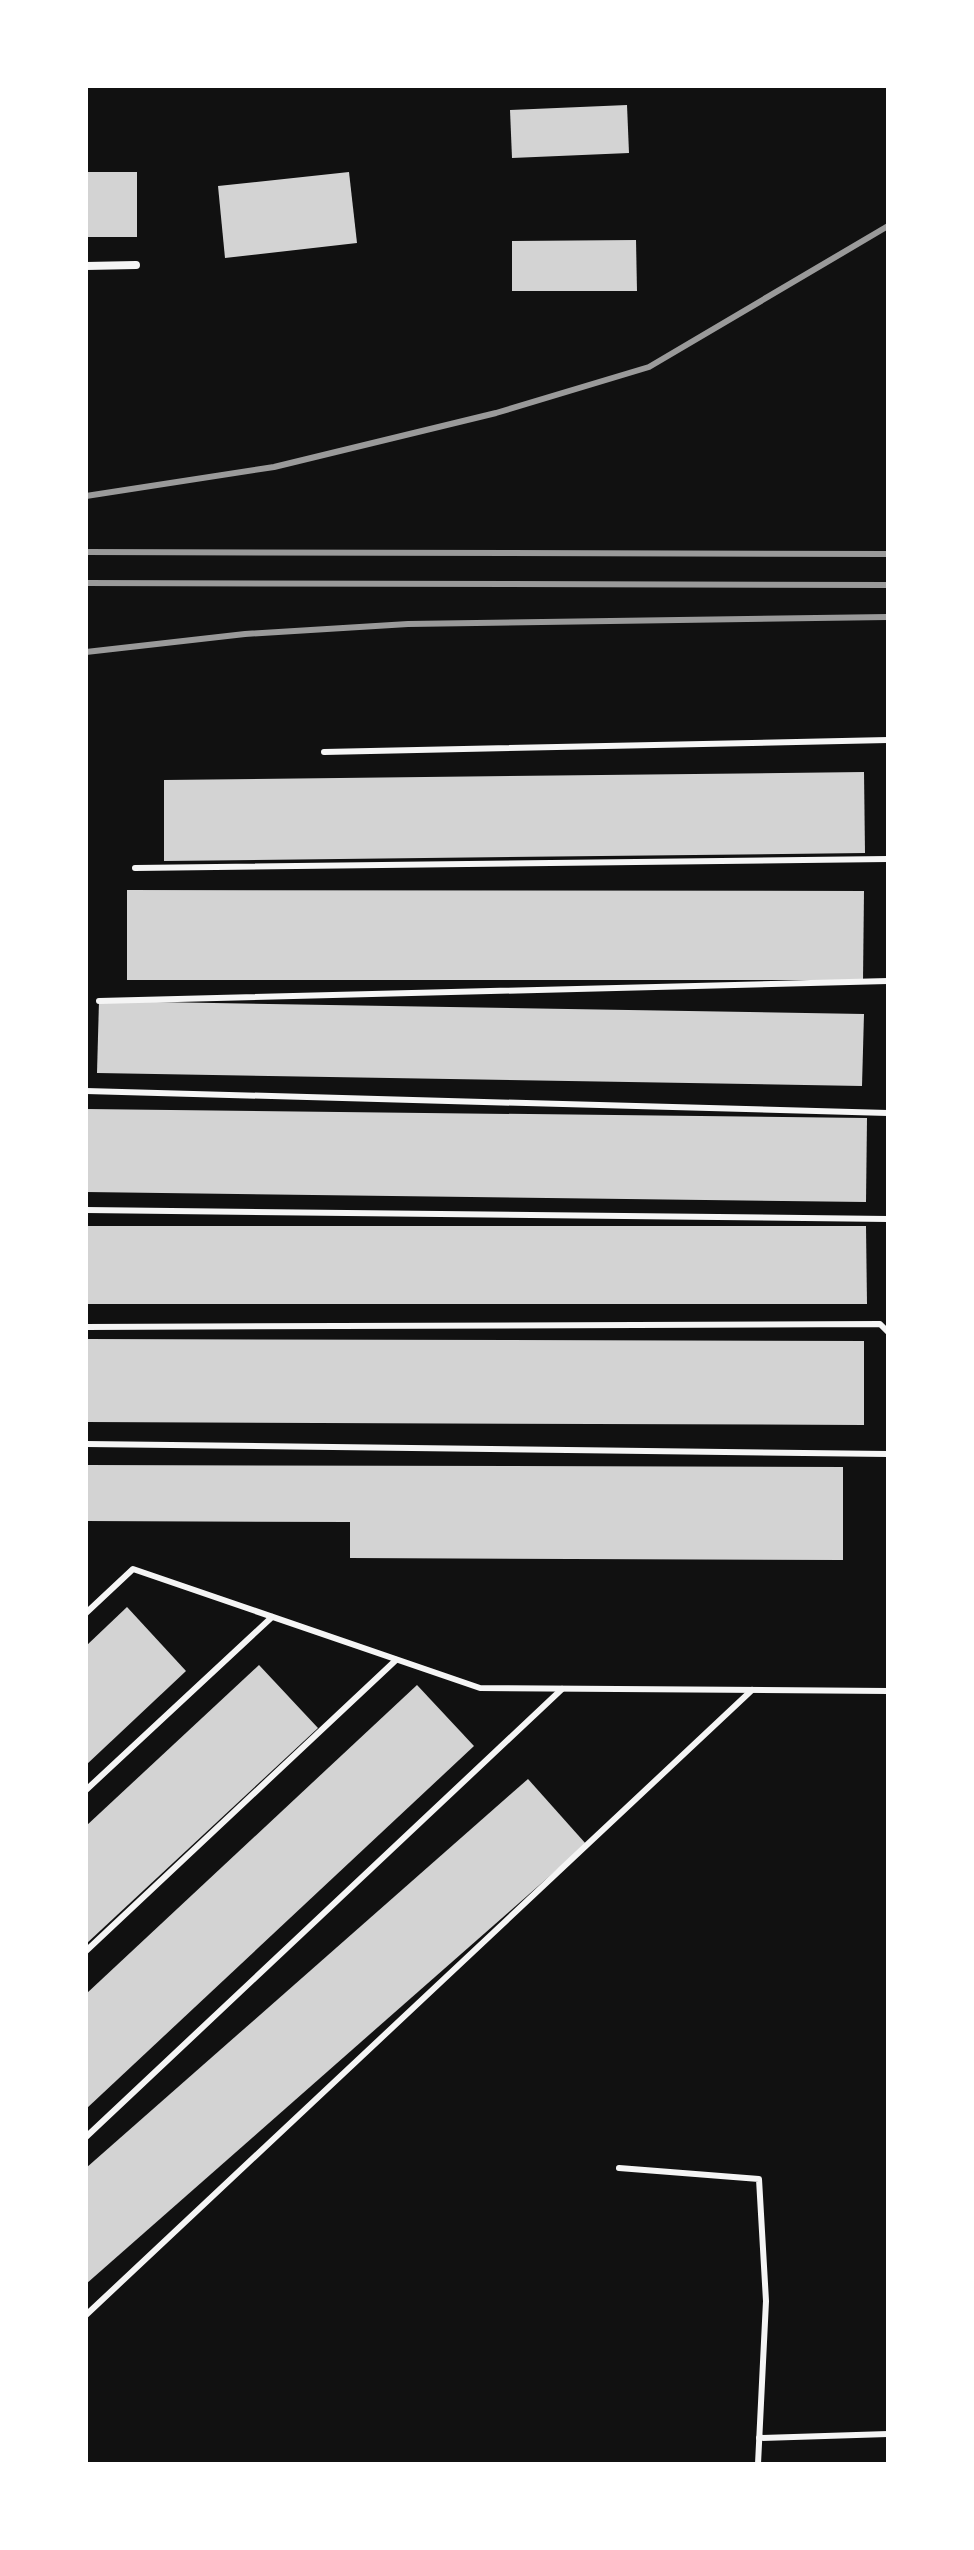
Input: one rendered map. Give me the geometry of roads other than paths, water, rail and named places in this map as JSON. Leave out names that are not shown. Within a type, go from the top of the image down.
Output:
[{"type":"street","points":[[86,266],[136,265]]},
{"type":"lane","points":[[324,752],[888,740]]},
{"type":"lane","points":[[135,868],[888,859]]},
{"type":"lane","points":[[99,1001],[888,981]]},
{"type":"lane","points":[[86,1091],[888,1113]]},
{"type":"lane","points":[[86,1210],[888,1219]]},
{"type":"lane","points":[[86,1327],[880,1324],[888,1332]]},
{"type":"lane","points":[[86,1444],[888,1454]]},
{"type":"lane","points":[[86,1613],[133,1569],[480,1688],[888,1691]]},
{"type":"lane","points":[[86,1790],[272,1617]]},
{"type":"lane","points":[[86,1951],[396,1660]]},
{"type":"lane","points":[[86,2137],[562,1689]]},
{"type":"lane","points":[[86,2315],[752,1690]]},
{"type":"lane","points":[[619,2168],[759,2179],[766,2301],[758,2464]]},
{"type":"lane","points":[[759,2438],[888,2434]]},
{"type":"railway","points":[[86,496],[274,467],[496,413],[649,367],[888,226]]},
{"type":"railway","points":[[86,552],[888,554]]},
{"type":"railway","points":[[86,583],[888,585]]},
{"type":"railway","points":[[86,652],[245,634],[408,624],[888,617]]}]
